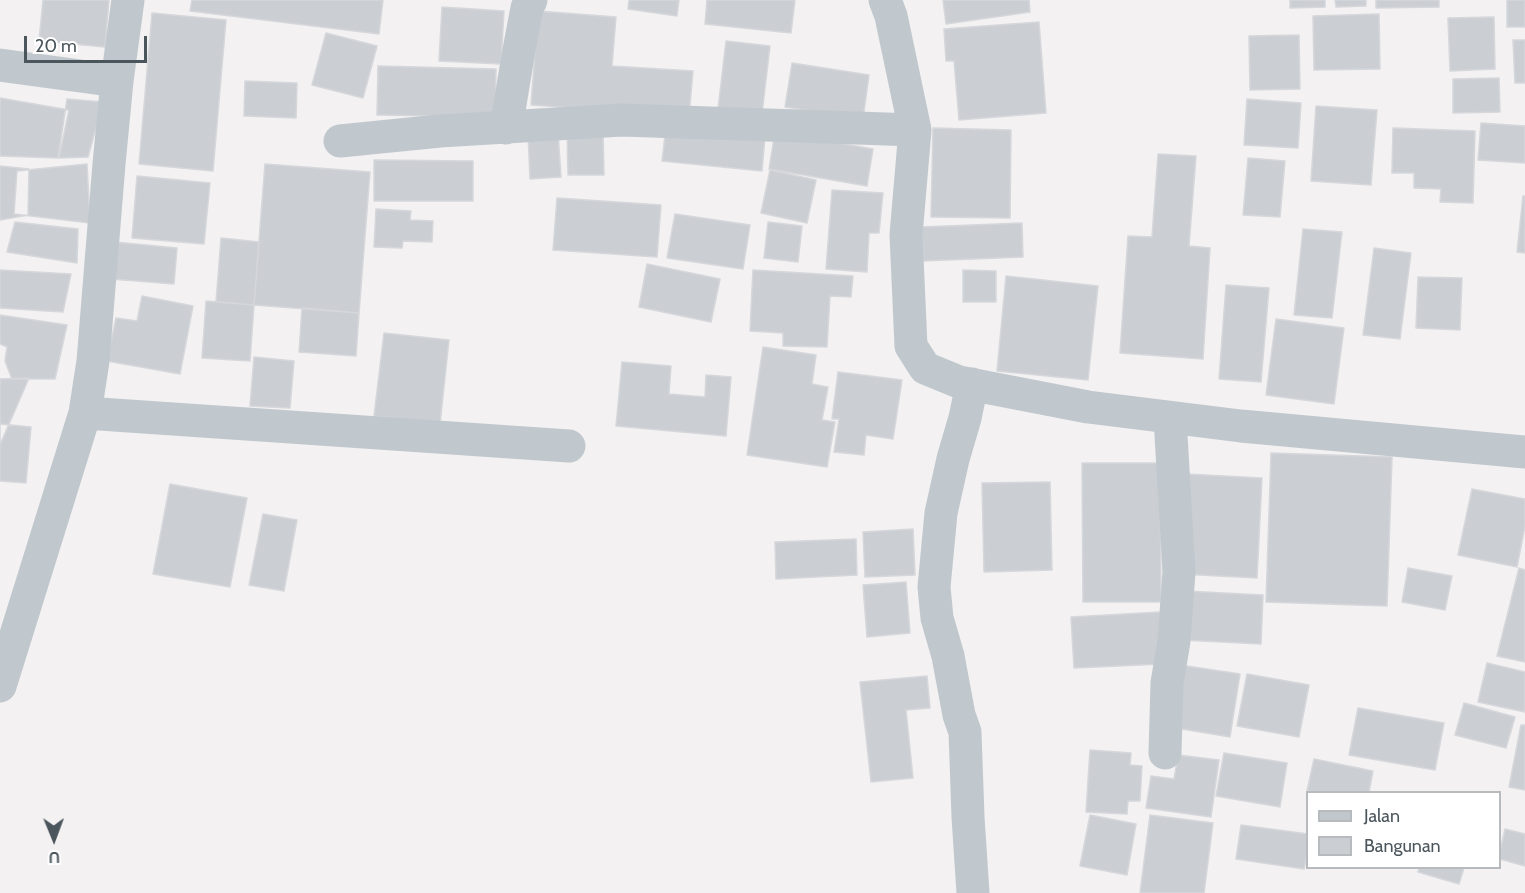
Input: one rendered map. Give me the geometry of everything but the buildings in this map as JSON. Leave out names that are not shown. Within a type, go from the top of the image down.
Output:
[{"type":"street","points":[[0,686],[85,413],[93,361],[117,81],[128,0]]},
{"type":"street","points":[[506,128],[527,8],[531,0]]},
{"type":"street","points":[[885,0],[891,16],[915,130],[906,235],[911,346],[925,368],[959,382],[1088,407],[1241,426],[1525,452]]},
{"type":"street","points":[[0,65],[117,81]]},
{"type":"street","points":[[340,141],[440,131],[622,120],[915,130]]},
{"type":"street","points":[[972,384],[941,513],[934,587],[937,618],[965,732],[974,893]]},
{"type":"street","points":[[85,413],[569,446]]},
{"type":"street","points":[[1165,753],[1167,682],[1174,641],[1179,572],[1170,418]]}]
